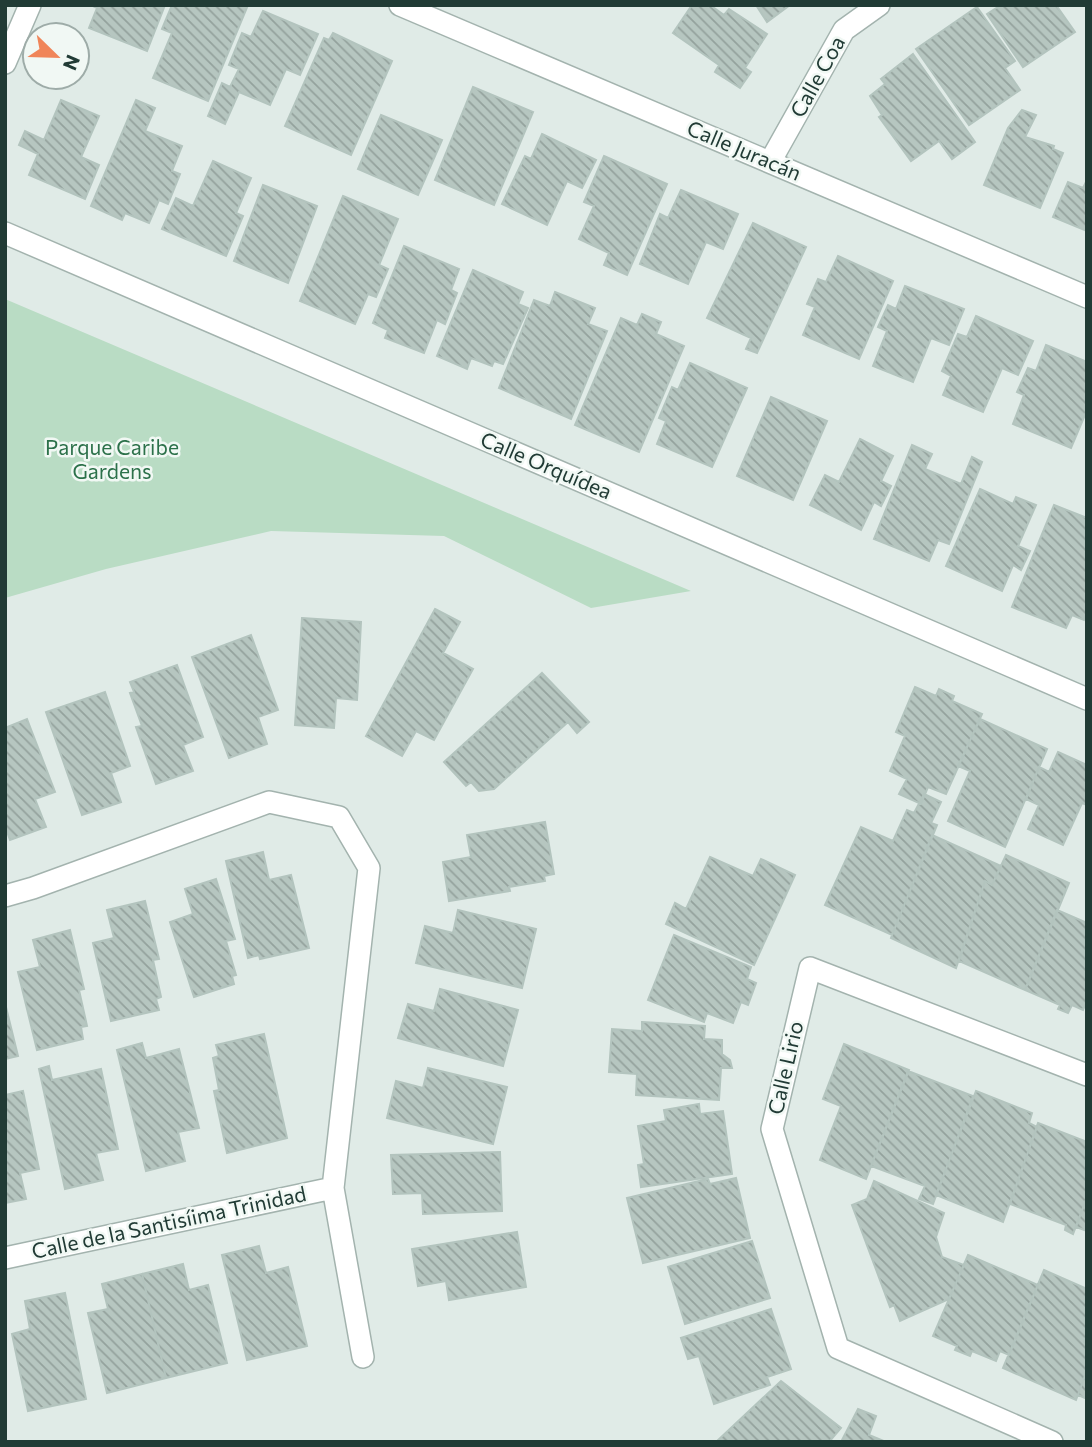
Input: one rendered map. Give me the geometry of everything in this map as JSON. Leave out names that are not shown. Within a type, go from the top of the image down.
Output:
[{"type":"street","points":[[5,63],[30,5]]},
{"type":"street","name":"Calle Juracán","points":[[400,5],[435,12],[770,162],[1087,297]]},
{"type":"street","name":"Calle Coa","points":[[770,162],[844,30],[879,5]]},
{"type":"street","name":"Calle Orquídea","points":[[5,233],[1087,699]]},
{"type":"street","points":[[5,895],[33,888],[269,802],[339,817],[369,868],[333,1188],[363,1357]]},
{"type":"street","name":"Calle Lirio","points":[[1052,1442],[838,1348],[772,1129],[810,968],[1087,1075]]},
{"type":"street","name":"Calle de la Santisíima Trinidad","points":[[5,1258],[333,1188]]},
{"type":"green space","name":"Parque Caribe Gardens","points":[[5,299],[691,591],[591,608],[444,536],[271,531],[106,569],[5,598]]},
{"type":"building","points":[[91,5],[165,5],[147,51],[91,29],[97,8]]},
{"type":"building","points":[[172,5],[248,5],[208,101],[153,78],[172,33],[162,29]]},
{"type":"building","points":[[692,5],[710,5],[724,15],[729,9],[767,34],[745,68],[751,72],[740,88],[715,72],[719,65],[673,33]]},
{"type":"building","points":[[756,5],[790,5],[767,22]]},
{"type":"building","points":[[1001,5],[1056,5],[1075,32],[1023,67],[987,14]]},
{"type":"building","points":[[977,7],[1015,61],[1005,68],[1020,90],[969,125],[916,49]]},
{"type":"building","points":[[263,11],[318,34],[300,75],[286,69],[270,105],[239,92],[225,124],[208,116],[222,83],[230,87],[239,69],[229,65],[242,33],[251,37]]},
{"type":"building","points":[[333,33],[392,61],[351,155],[285,126],[324,38],[329,40]]},
{"type":"building","points":[[913,54],[975,142],[952,159],[939,141],[911,161],[879,117],[882,115],[870,96],[885,84],[881,79]]},
{"type":"building","points":[[473,87],[533,112],[494,205],[435,180]]},
{"type":"building","points":[[61,100],[99,116],[81,157],[99,165],[85,199],[29,175],[38,154],[19,145],[25,131],[44,140]]},
{"type":"building","points":[[136,100],[155,108],[145,131],[182,146],[172,171],[180,174],[168,204],[159,200],[149,223],[125,213],[122,220],[91,206]]},
{"type":"building","points":[[1022,110],[1036,115],[1025,137],[1054,146],[1053,149],[1063,153],[1040,208],[984,185],[1008,128]]},
{"type":"building","points":[[381,115],[442,140],[418,195],[358,169]]},
{"type":"building","points":[[542,134],[596,160],[582,188],[567,181],[547,225],[502,204],[525,156],[531,159]]},
{"type":"building","points":[[604,156],[667,184],[627,275],[604,265],[609,253],[579,239],[594,206],[584,202]]},
{"type":"building","points":[[213,161],[251,178],[236,213],[243,216],[226,256],[162,229],[176,198],[193,206]]},
{"type":"building","points":[[1087,180],[1087,231],[1053,217],[1068,182],[1083,188]]},
{"type":"building","points":[[263,185],[317,206],[288,283],[234,261]]},
{"type":"building","points":[[681,190],[738,214],[723,249],[706,242],[688,284],[640,264],[660,214],[668,218]]},
{"type":"building","points":[[343,196],[398,219],[379,265],[388,269],[376,297],[368,294],[355,324],[300,301]]},
{"type":"building","points":[[753,223],[806,247],[757,353],[746,349],[751,338],[707,318]]},
{"type":"building","points":[[404,246],[459,269],[451,290],[457,293],[445,324],[437,320],[424,353],[385,338],[388,330],[373,323]]},
{"type":"building","points":[[838,256],[893,281],[859,359],[803,335],[815,307],[807,304],[818,279],[826,282]]},
{"type":"building","points":[[473,270],[523,292],[518,304],[528,308],[503,364],[494,361],[492,366],[471,358],[467,369],[437,356]]},
{"type":"building","points":[[905,286],[964,309],[949,345],[931,338],[913,382],[873,366],[887,331],[878,327],[888,305],[896,309]]},
{"type":"building","points":[[555,292],[595,308],[588,324],[607,331],[571,419],[499,388],[534,300],[550,306]]},
{"type":"building","points":[[642,314],[661,322],[656,334],[684,346],[639,452],[575,425],[621,318],[637,325]]},
{"type":"building","points":[[976,316],[1033,341],[1018,375],[1002,368],[983,412],[943,395],[951,376],[942,371],[958,334],[967,337]]},
{"type":"building","points":[[1046,345],[1087,362],[1087,410],[1071,448],[1013,424],[1024,395],[1017,392],[1028,368],[1036,371]]},
{"type":"building","points":[[690,363],[747,388],[712,467],[657,444],[666,421],[659,418],[672,387],[678,390]]},
{"type":"building","points":[[771,397],[827,421],[793,500],[737,476]]},
{"type":"building","points":[[860,439],[893,456],[881,481],[891,486],[881,506],[874,502],[861,530],[810,505],[825,475],[839,482]]},
{"type":"building","points":[[912,445],[932,454],[925,469],[961,484],[972,457],[982,462],[949,544],[938,540],[929,561],[874,539]]},
{"type":"building","points":[[980,489],[1013,504],[1016,497],[1036,505],[1018,546],[1030,551],[1021,570],[1013,565],[1002,591],[946,566]]},
{"type":"building","points":[[1054,505],[1087,518],[1087,612],[1084,620],[1072,615],[1066,628],[1012,607]]},
{"type":"building","points":[[435,609],[460,622],[443,653],[473,669],[434,740],[416,731],[402,756],[366,736]]},
{"type":"building","points":[[302,618],[361,622],[357,700],[336,698],[334,728],[295,725]]},
{"type":"building","points":[[251,635],[278,710],[258,717],[267,744],[229,758],[192,657]]},
{"type":"building","points":[[177,665],[203,737],[183,745],[193,771],[156,784],[136,727],[142,726],[130,693],[134,692],[130,682]]},
{"type":"building","points":[[542,673],[589,722],[577,733],[568,722],[494,789],[479,791],[471,782],[466,786],[444,762]]},
{"type":"building","points":[[915,687],[936,696],[939,689],[954,696],[952,701],[982,714],[946,794],[928,787],[921,804],[899,794],[907,779],[890,771],[905,736],[896,732]]},
{"type":"building","points":[[105,692],[130,766],[111,773],[121,802],[82,815],[46,712]]},
{"type":"building","points":[[27,719],[55,792],[35,799],[46,827],[10,840],[5,826],[5,728]]},
{"type":"building","points":[[980,719],[1047,749],[1005,847],[948,821],[970,771],[958,766]]},
{"type":"building","points":[[1058,752],[1087,765],[1087,805],[1082,803],[1063,845],[1028,829],[1039,805],[1026,799],[1039,767],[1049,772]]},
{"type":"building","points":[[924,794],[941,802],[931,823],[937,825],[892,935],[825,905],[861,827],[893,841],[907,810],[914,813]]},
{"type":"building","points":[[545,822],[554,874],[544,876],[545,881],[509,887],[510,891],[449,901],[443,862],[471,857],[467,835]]},
{"type":"building","points":[[932,835],[1001,866],[992,885],[985,881],[956,968],[891,938]]},
{"type":"building","points":[[263,852],[269,880],[291,875],[309,948],[260,959],[259,955],[248,958],[226,861]]},
{"type":"building","points":[[1006,855],[1069,883],[1025,990],[959,961],[985,881],[992,885]]},
{"type":"building","points":[[710,857],[753,876],[761,859],[795,875],[754,965],[666,924],[675,903],[686,909]]},
{"type":"building","points":[[216,879],[235,939],[226,941],[236,975],[232,976],[234,984],[194,997],[170,922],[193,914],[185,889]]},
{"type":"building","points":[[145,901],[159,959],[153,960],[161,997],[156,999],[159,1010],[111,1021],[93,943],[114,938],[107,910]]},
{"type":"building","points":[[458,910],[536,929],[522,988],[416,963],[425,926],[453,933]]},
{"type":"building","points":[[1057,910],[1087,923],[1087,1001],[1083,1010],[1072,1005],[1068,1013],[1058,1009],[1060,1005],[1025,990]]},
{"type":"building","points":[[70,930],[84,989],[79,990],[87,1026],[81,1027],[83,1039],[37,1050],[18,972],[40,967],[33,940]]},
{"type":"building","points":[[674,935],[751,967],[747,979],[756,983],[748,1005],[741,1002],[733,1023],[707,1013],[704,1022],[648,1000]]},
{"type":"building","points":[[440,989],[518,1010],[503,1066],[398,1038],[408,1004],[434,1011]]},
{"type":"building","points":[[5,1003],[18,1056],[5,1059]]},
{"type":"building","points":[[642,1022],[705,1026],[704,1039],[722,1040],[722,1054],[730,1060],[732,1068],[721,1068],[719,1100],[636,1095],[637,1074],[609,1072],[612,1029],[642,1031]]},
{"type":"building","points":[[264,1034],[287,1138],[227,1153],[214,1091],[219,1090],[213,1058],[219,1056],[216,1045]]},
{"type":"building","points":[[142,1043],[146,1058],[179,1049],[199,1128],[178,1132],[185,1161],[146,1171],[117,1050]]},
{"type":"building","points":[[844,1044],[909,1070],[866,1179],[820,1160],[841,1106],[823,1099]]},
{"type":"building","points":[[49,1066],[52,1080],[101,1069],[118,1149],[96,1153],[103,1180],[65,1189],[39,1069]]},
{"type":"building","points":[[428,1068],[507,1087],[493,1144],[387,1118],[396,1081],[423,1088]]},
{"type":"building","points":[[908,1071],[973,1096],[933,1204],[919,1199],[925,1186],[871,1166]]},
{"type":"building","points":[[23,1091],[39,1169],[20,1173],[26,1199],[5,1203],[5,1095]]},
{"type":"building","points":[[976,1091],[1032,1113],[1029,1123],[1037,1127],[1003,1222],[936,1195]]},
{"type":"building","points":[[699,1104],[700,1114],[723,1111],[732,1174],[641,1187],[638,1165],[644,1164],[638,1126],[666,1121],[664,1110]]},
{"type":"building","points":[[1038,1123],[1087,1142],[1087,1197],[1073,1234],[1065,1230],[1066,1225],[1010,1204]]},
{"type":"building","points":[[500,1152],[502,1211],[423,1214],[422,1193],[393,1194],[391,1155]]},
{"type":"building","points":[[736,1178],[750,1238],[643,1263],[627,1198],[708,1179],[710,1184]]},
{"type":"building","points":[[874,1181],[944,1213],[936,1237],[942,1257],[964,1265],[949,1299],[900,1321],[894,1305],[890,1307],[852,1205],[867,1199]]},
{"type":"building","points":[[1087,1197],[1087,1231],[1076,1227]]},
{"type":"building","points":[[517,1232],[526,1287],[449,1300],[446,1281],[418,1286],[412,1249]]},
{"type":"building","points":[[752,1241],[770,1298],[685,1324],[668,1267]]},
{"type":"building","points":[[259,1246],[266,1273],[288,1267],[307,1346],[247,1360],[222,1255]]},
{"type":"building","points":[[968,1255],[1038,1285],[1009,1355],[1000,1351],[996,1361],[972,1351],[970,1356],[955,1350],[957,1346],[933,1336]]},
{"type":"building","points":[[183,1264],[189,1290],[208,1285],[227,1363],[166,1378],[142,1274]]},
{"type":"building","points":[[1044,1270],[1087,1289],[1087,1335],[1084,1342],[1087,1343],[1087,1370],[1076,1400],[1003,1368]]},
{"type":"building","points":[[142,1274],[166,1378],[107,1393],[88,1313],[108,1309],[102,1284]]},
{"type":"building","points":[[65,1293],[86,1399],[28,1411],[12,1334],[30,1329],[25,1301]]},
{"type":"building","points":[[771,1309],[791,1369],[767,1377],[770,1385],[714,1404],[699,1356],[688,1359],[681,1338]]},
{"type":"building","points":[[1087,1370],[1087,1399],[1078,1395]]},
{"type":"building","points":[[781,1381],[841,1428],[829,1442],[716,1442]]},
{"type":"building","points":[[858,1409],[876,1416],[869,1435],[886,1442],[841,1442]]}]
